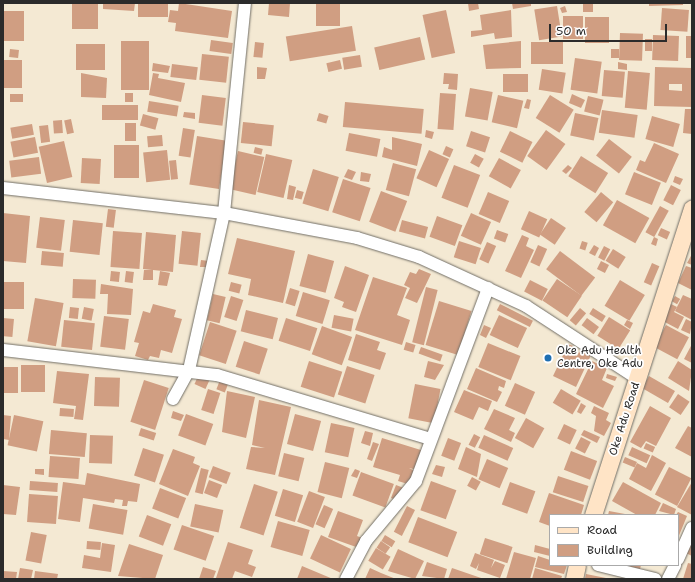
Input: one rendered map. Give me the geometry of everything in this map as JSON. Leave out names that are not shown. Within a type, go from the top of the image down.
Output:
[{"type":"street","points":[[173,400],[189,370],[224,213],[246,3]]},
{"type":"street","points":[[3,188],[224,213],[357,238],[419,257],[526,306],[638,379]]},
{"type":"street","name":"Oke Adu Road","points":[[593,514],[692,209]]},
{"type":"street","points":[[346,579],[366,541],[416,481],[488,288]]},
{"type":"street","points":[[3,350],[189,370],[217,375],[431,439]]},
{"type":"street","points":[[679,556],[692,528]]},
{"type":"street","points":[[574,579],[577,566]]},
{"type":"street","points":[[602,566],[655,579]]},
{"type":"street","points":[[668,579],[674,566]]},
{"type":"building","points":[[72,3],[98,3],[98,29],[72,29]]},
{"type":"building","points":[[103,3],[135,3],[134,11],[103,9]]},
{"type":"building","points":[[138,3],[168,3],[168,17],[138,17]]},
{"type":"building","points":[[179,3],[232,11],[228,38],[175,31],[176,23],[168,22],[170,10],[178,11]]},
{"type":"building","points":[[269,3],[290,3],[289,17],[268,15]]},
{"type":"building","points":[[316,3],[340,3],[340,26],[316,26]]},
{"type":"building","points":[[468,3],[478,3],[479,9],[469,11]]},
{"type":"building","points":[[512,3],[531,3],[531,6],[513,9]]},
{"type":"building","points":[[583,3],[593,3],[593,12],[583,12]]},
{"type":"building","points":[[649,3],[683,3],[683,5],[649,6]]},
{"type":"building","points":[[557,6],[562,37],[539,40],[534,10]]},
{"type":"building","points":[[565,6],[567,12],[562,13],[560,8]]},
{"type":"building","points":[[662,8],[689,10],[687,32],[660,30]]},
{"type":"building","points":[[446,10],[455,53],[432,58],[423,15]]},
{"type":"building","points":[[511,10],[512,37],[495,39],[494,33],[471,37],[471,31],[482,30],[480,15]]},
{"type":"building","points":[[3,11],[24,11],[24,41],[3,41]]},
{"type":"building","points":[[563,16],[583,16],[583,39],[563,39]]},
{"type":"building","points":[[585,17],[609,17],[609,43],[585,43]]},
{"type":"building","points":[[352,26],[356,51],[290,61],[286,36]]},
{"type":"building","points":[[620,33],[643,34],[642,61],[619,60]]},
{"type":"building","points":[[653,35],[679,36],[678,61],[652,60]]},
{"type":"building","points":[[686,36],[692,36],[692,67],[691,58],[686,58]]},
{"type":"building","points":[[420,37],[425,59],[379,70],[374,48]]},
{"type":"building","points":[[645,39],[652,39],[652,51],[645,51]]},
{"type":"building","points":[[211,40],[233,43],[231,54],[209,51]]},
{"type":"building","points":[[121,41],[149,41],[149,90],[121,90]]},
{"type":"building","points":[[521,41],[521,68],[486,69],[483,45]]},
{"type":"building","points":[[255,42],[264,43],[262,58],[253,57]]},
{"type":"building","points":[[531,42],[563,42],[563,64],[531,64]]},
{"type":"building","points":[[76,44],[105,44],[105,70],[76,70]]},
{"type":"building","points":[[10,49],[19,50],[18,58],[9,57]]},
{"type":"building","points":[[611,49],[619,49],[619,58],[611,58]]},
{"type":"building","points":[[202,54],[229,57],[226,83],[199,80]]},
{"type":"building","points":[[360,55],[362,67],[344,70],[342,58]]},
{"type":"building","points":[[575,58],[602,62],[597,93],[571,90]]},
{"type":"building","points":[[3,60],[22,60],[22,88],[3,88]]},
{"type":"building","points":[[340,60],[342,69],[328,72],[326,63]]},
{"type":"building","points":[[618,62],[627,64],[627,70],[618,69]]},
{"type":"building","points":[[153,63],[170,66],[168,73],[152,71]]},
{"type":"building","points":[[172,64],[198,67],[196,80],[170,77]]},
{"type":"building","points":[[257,67],[267,68],[265,79],[257,79]]},
{"type":"building","points":[[655,67],[692,68],[692,107],[654,106]],"holes":[[[669,84],[682,84],[682,91],[669,90]]]},
{"type":"building","points":[[542,69],[566,73],[562,93],[539,90]]},
{"type":"building","points":[[604,70],[625,72],[623,98],[602,96]]},
{"type":"building","points":[[628,71],[650,73],[647,110],[625,108]]},
{"type":"building","points":[[81,73],[107,78],[106,98],[81,97]]},
{"type":"building","points":[[153,73],[159,74],[158,78],[185,83],[181,102],[149,95]]},
{"type":"building","points":[[444,73],[458,74],[457,90],[448,89],[449,84],[443,84]]},
{"type":"building","points":[[503,74],[528,74],[528,92],[503,92]]},
{"type":"building","points":[[470,88],[493,92],[488,121],[465,117]]},
{"type":"building","points":[[125,93],[133,93],[133,102],[125,102]]},
{"type":"building","points":[[440,93],[456,94],[453,130],[437,129]]},
{"type":"building","points":[[10,94],[23,94],[23,102],[10,102]]},
{"type":"building","points":[[572,94],[585,100],[581,108],[569,103]]},
{"type":"building","points":[[202,95],[226,98],[222,126],[199,123]]},
{"type":"building","points":[[498,95],[523,101],[517,128],[492,122]]},
{"type":"building","points":[[550,95],[574,110],[559,133],[536,118]]},
{"type":"building","points":[[588,96],[604,100],[600,115],[584,112]]},
{"type":"building","points":[[527,99],[531,100],[529,109],[524,108]]},
{"type":"building","points":[[149,101],[179,106],[177,117],[147,112]]},
{"type":"building","points":[[345,102],[424,109],[422,134],[343,127]]},
{"type":"building","points":[[102,105],[138,105],[138,120],[102,120]]},
{"type":"building","points":[[685,109],[692,109],[692,134],[683,133]]},
{"type":"building","points":[[602,110],[638,115],[634,138],[599,133]]},
{"type":"building","points":[[184,112],[195,113],[195,119],[183,117]]},
{"type":"building","points":[[319,113],[329,116],[326,124],[317,121]]},
{"type":"building","points":[[575,113],[598,118],[594,140],[570,135]]},
{"type":"building","points":[[143,114],[158,118],[155,130],[140,126]]},
{"type":"building","points":[[652,116],[680,124],[673,147],[645,139]]},
{"type":"building","points":[[71,119],[74,133],[67,134],[64,120]]},
{"type":"building","points":[[62,120],[63,133],[54,134],[53,121]]},
{"type":"building","points":[[243,122],[274,125],[272,146],[241,143]]},
{"type":"building","points":[[125,123],[136,123],[136,141],[125,141]]},
{"type":"building","points":[[32,124],[34,135],[12,139],[10,128]]},
{"type":"building","points":[[48,125],[50,142],[41,143],[39,126]]},
{"type":"building","points":[[183,128],[195,130],[190,158],[179,156]]},
{"type":"building","points":[[426,130],[434,132],[432,139],[425,137]]},
{"type":"building","points":[[546,130],[565,144],[547,170],[527,156]]},
{"type":"building","points":[[471,131],[490,137],[485,152],[466,146]]},
{"type":"building","points":[[510,131],[532,142],[522,163],[500,152]]},
{"type":"building","points":[[349,133],[380,139],[377,157],[346,151]]},
{"type":"building","points":[[162,135],[163,146],[148,147],[147,136]]},
{"type":"building","points":[[197,136],[227,141],[219,189],[189,184]]},
{"type":"building","points":[[35,137],[38,153],[14,157],[10,142]]},
{"type":"building","points":[[392,137],[422,144],[417,166],[382,157],[384,147],[392,150]]},
{"type":"building","points":[[609,139],[632,157],[619,173],[596,156]]},
{"type":"building","points":[[64,141],[72,177],[47,183],[39,147]]},
{"type":"building","points":[[654,143],[679,154],[666,183],[636,170],[640,160],[645,162]]},
{"type":"building","points":[[114,145],[139,145],[139,178],[114,178]]},
{"type":"building","points":[[446,146],[453,149],[450,157],[442,154]]},
{"type":"building","points":[[255,147],[263,149],[261,155],[254,153]]},
{"type":"building","points":[[167,150],[170,180],[146,182],[143,153]]},
{"type":"building","points":[[429,150],[449,159],[436,187],[416,178]]},
{"type":"building","points":[[238,151],[264,157],[256,195],[229,189]]},
{"type":"building","points":[[266,154],[292,160],[284,198],[257,192]]},
{"type":"building","points":[[475,154],[484,159],[479,168],[470,163]]},
{"type":"building","points":[[581,156],[608,173],[595,193],[568,176]]},
{"type":"building","points":[[39,157],[41,174],[11,178],[9,161]]},
{"type":"building","points":[[82,158],[101,159],[100,184],[81,183]]},
{"type":"building","points":[[499,158],[521,170],[511,188],[489,176]]},
{"type":"building","points":[[176,160],[178,179],[171,180],[169,161]]},
{"type":"building","points":[[393,163],[416,169],[409,196],[386,190]]},
{"type":"building","points":[[454,165],[480,175],[468,208],[441,198]]},
{"type":"building","points":[[568,165],[572,168],[566,174],[562,171]]},
{"type":"building","points":[[313,169],[339,177],[328,211],[302,203]]},
{"type":"building","points":[[348,169],[356,172],[352,180],[344,177]]},
{"type":"building","points":[[361,172],[371,174],[369,182],[360,181]]},
{"type":"building","points":[[634,172],[661,183],[652,205],[625,194]]},
{"type":"building","points":[[675,176],[683,179],[680,185],[673,182]]},
{"type":"building","points":[[343,179],[371,188],[360,221],[332,212]]},
{"type":"building","points":[[289,185],[296,187],[293,200],[287,199]]},
{"type":"building","points":[[671,185],[681,190],[673,205],[663,200]]},
{"type":"building","points":[[297,190],[304,192],[302,200],[295,198]]},
{"type":"building","points":[[381,191],[407,201],[395,232],[369,222]]},
{"type":"building","points":[[488,192],[509,201],[500,223],[479,214]]},
{"type":"building","points":[[601,192],[613,202],[597,222],[584,212]]},
{"type":"building","points":[[617,200],[649,218],[635,243],[603,225]]},
{"type":"building","points":[[660,206],[669,211],[654,237],[645,232]]},
{"type":"building","points":[[108,209],[116,210],[114,228],[106,227]]},
{"type":"building","points":[[529,211],[547,219],[539,237],[521,229]]},
{"type":"building","points":[[3,213],[30,216],[26,263],[3,261]]},
{"type":"building","points":[[471,213],[491,222],[481,245],[461,236]]},
{"type":"building","points":[[437,216],[462,225],[455,246],[429,237]]},
{"type":"building","points":[[40,217],[65,220],[61,251],[36,248]]},
{"type":"building","points":[[551,218],[566,228],[555,245],[540,235]]},
{"type":"building","points":[[73,220],[103,223],[99,255],[70,252]]},
{"type":"building","points":[[402,220],[428,227],[425,239],[399,232]]},
{"type":"building","points":[[661,228],[670,232],[667,239],[658,235]]},
{"type":"building","points":[[497,230],[508,234],[505,243],[494,238]]},
{"type":"building","points":[[113,231],[142,233],[139,269],[110,267]]},
{"type":"building","points":[[182,231],[201,233],[197,266],[179,264]]},
{"type":"building","points":[[146,232],[176,235],[173,272],[153,270],[153,280],[143,280],[144,270],[152,270],[143,269]]},
{"type":"building","points":[[522,235],[529,238],[526,246],[534,250],[521,278],[505,271]]},
{"type":"building","points":[[654,237],[658,239],[656,246],[651,244]]},
{"type":"building","points":[[237,238],[295,251],[283,303],[248,295],[251,279],[228,274]]},
{"type":"building","points":[[459,241],[481,248],[476,264],[454,257]]},
{"type":"building","points":[[582,241],[588,243],[585,250],[580,249]]},
{"type":"building","points":[[487,242],[496,246],[488,263],[479,259]]},
{"type":"building","points":[[538,245],[547,249],[539,266],[530,262]]},
{"type":"building","points":[[594,245],[599,248],[595,256],[589,253]]},
{"type":"building","points":[[604,246],[610,249],[604,261],[598,258]]},
{"type":"building","points":[[613,249],[626,257],[618,269],[606,261]]},
{"type":"building","points":[[42,251],[64,253],[63,267],[41,265]]},
{"type":"building","points":[[560,251],[595,277],[581,296],[546,269]]},
{"type":"building","points":[[308,254],[334,261],[326,293],[299,286]]},
{"type":"building","points":[[692,254],[692,265],[687,263]]},
{"type":"building","points":[[201,260],[209,261],[209,267],[200,267]]},
{"type":"building","points":[[601,261],[609,265],[605,273],[597,269]]},
{"type":"building","points":[[652,263],[659,266],[651,285],[644,282]]},
{"type":"building","points":[[345,266],[369,275],[356,312],[342,307],[344,302],[334,298]]},
{"type":"building","points":[[686,266],[692,268],[692,290],[678,283]]},
{"type":"building","points":[[419,269],[431,274],[417,303],[405,298],[410,288],[404,285],[410,272],[416,274]]},
{"type":"building","points":[[111,271],[120,272],[119,282],[110,281]]},
{"type":"building","points":[[126,271],[134,272],[133,283],[125,282]]},
{"type":"building","points":[[160,271],[170,273],[167,286],[158,285]]},
{"type":"building","points":[[373,277],[407,288],[397,315],[410,320],[402,345],[355,330]]},
{"type":"building","points":[[73,279],[96,280],[95,299],[72,298]]},
{"type":"building","points":[[557,279],[582,296],[567,317],[542,301]]},
{"type":"building","points":[[530,280],[548,289],[542,301],[524,292]]},
{"type":"building","points":[[620,280],[645,295],[629,321],[605,306]]},
{"type":"building","points":[[3,282],[24,282],[24,309],[3,309]]},
{"type":"building","points":[[231,282],[242,285],[239,294],[229,291]]},
{"type":"building","points":[[101,284],[133,289],[131,315],[107,314],[108,294],[100,294]]},
{"type":"building","points":[[426,287],[438,290],[424,345],[412,342]]},
{"type":"building","points":[[290,288],[300,291],[295,306],[285,303]]},
{"type":"building","points":[[303,292],[330,300],[322,324],[296,316]]},
{"type":"building","points":[[213,294],[226,297],[220,323],[207,320]]},
{"type":"building","points":[[683,295],[692,299],[692,320],[675,311]]},
{"type":"building","points":[[231,296],[243,300],[237,321],[224,317]]},
{"type":"building","points":[[675,296],[680,299],[677,304],[672,301]]},
{"type":"building","points":[[35,298],[64,303],[56,346],[27,341]]},
{"type":"building","points":[[439,301],[472,311],[458,355],[426,345]]},
{"type":"building","points":[[669,303],[677,307],[674,312],[684,317],[678,329],[661,320]]},
{"type":"building","points":[[153,304],[176,310],[174,317],[182,319],[172,353],[161,350],[159,358],[150,356],[148,360],[135,356],[139,343],[134,342],[143,311],[150,313]]},
{"type":"building","points":[[500,304],[533,321],[530,327],[497,310]]},
{"type":"building","points":[[70,307],[79,308],[78,319],[69,318]]},
{"type":"building","points":[[84,307],[94,309],[92,321],[82,319]]},
{"type":"building","points":[[580,308],[586,313],[576,325],[570,320]]},
{"type":"building","points":[[593,308],[606,316],[602,322],[589,314]]},
{"type":"building","points":[[246,310],[278,318],[273,339],[241,331]]},
{"type":"building","points":[[334,315],[354,319],[351,332],[332,328]]},
{"type":"building","points":[[499,315],[527,328],[518,348],[490,335]]},
{"type":"building","points":[[104,316],[129,319],[125,350],[100,347]]},
{"type":"building","points":[[609,317],[630,330],[619,349],[597,336]]},
{"type":"building","points":[[3,318],[14,319],[12,337],[3,336]]},
{"type":"building","points":[[286,318],[317,328],[310,351],[279,341]]},
{"type":"building","points":[[587,318],[599,327],[594,334],[582,325]]},
{"type":"building","points":[[686,319],[692,322],[690,334],[681,330]]},
{"type":"building","points":[[64,320],[95,323],[92,350],[61,347]]},
{"type":"building","points":[[627,320],[633,323],[630,329],[624,325]]},
{"type":"building","points":[[210,322],[237,331],[226,364],[199,355]]},
{"type":"building","points":[[484,325],[491,328],[486,338],[480,335]]},
{"type":"building","points":[[666,325],[689,337],[677,359],[654,347]]},
{"type":"building","points":[[322,326],[352,337],[342,365],[312,354]]},
{"type":"building","points":[[356,334],[380,342],[377,350],[386,353],[380,370],[348,360]]},
{"type":"building","points":[[244,341],[268,349],[259,374],[236,367]]},
{"type":"building","points":[[406,342],[416,345],[413,353],[404,350]]},
{"type":"building","points":[[488,343],[520,356],[511,380],[478,367]]},
{"type":"building","points":[[567,344],[573,346],[571,351],[565,349]]},
{"type":"building","points":[[692,344],[692,363],[684,359]]},
{"type":"building","points":[[421,347],[443,355],[440,361],[419,354]]},
{"type":"building","points":[[580,350],[591,355],[576,387],[553,376],[565,351],[577,356]]},
{"type":"building","points":[[309,361],[342,372],[334,397],[301,387]]},
{"type":"building","points":[[428,361],[444,365],[435,380],[424,377]]},
{"type":"building","points":[[592,361],[607,368],[602,380],[614,386],[603,408],[576,394]]},
{"type":"building","points":[[678,361],[692,370],[689,391],[668,378]]},
{"type":"building","points":[[21,365],[45,365],[45,392],[21,392]]},
{"type":"building","points":[[347,366],[375,375],[365,403],[338,395]]},
{"type":"building","points":[[3,367],[18,367],[18,393],[3,393]]},
{"type":"building","points":[[476,368],[506,381],[504,388],[499,386],[498,390],[502,392],[497,402],[467,389]]},
{"type":"building","points":[[57,371],[89,374],[83,420],[74,419],[76,406],[53,403]]},
{"type":"building","points":[[199,374],[210,379],[205,389],[195,384]]},
{"type":"building","points":[[607,374],[617,377],[615,381],[606,378]]},
{"type":"building","points":[[649,376],[675,391],[668,403],[642,388]]},
{"type":"building","points":[[95,377],[120,378],[119,407],[94,406]]},
{"type":"building","points":[[144,380],[169,388],[155,430],[130,422]]},
{"type":"building","points":[[220,380],[228,383],[225,393],[216,389]]},
{"type":"building","points":[[515,383],[535,392],[525,415],[505,406]]},
{"type":"building","points":[[415,384],[441,389],[434,423],[408,418]]},
{"type":"building","points":[[208,389],[220,393],[214,414],[201,410]]},
{"type":"building","points":[[561,389],[581,401],[572,415],[553,403]]},
{"type":"building","points":[[464,390],[492,401],[488,411],[479,407],[473,420],[454,412]]},
{"type":"building","points":[[227,391],[255,397],[246,438],[222,432]]},
{"type":"building","points":[[678,394],[690,402],[681,415],[669,407]]},
{"type":"building","points":[[259,400],[291,407],[275,475],[246,469],[251,447],[265,448],[252,445]]},
{"type":"building","points":[[581,403],[586,406],[581,414],[577,412]]},
{"type":"building","points":[[594,406],[609,413],[606,420],[611,423],[604,436],[594,431],[596,416],[591,413]]},
{"type":"building","points":[[650,406],[671,418],[656,446],[646,441],[641,448],[630,442]]},
{"type":"building","points":[[60,408],[74,409],[73,417],[59,416]]},
{"type":"building","points":[[494,409],[515,418],[509,430],[515,433],[511,442],[484,429]]},
{"type":"building","points":[[173,411],[184,415],[181,421],[171,418]]},
{"type":"building","points":[[186,414],[213,424],[205,446],[178,436]]},
{"type":"building","points":[[295,414],[321,421],[313,451],[287,444]]},
{"type":"building","points":[[3,415],[11,416],[9,440],[3,439]]},
{"type":"building","points":[[14,415],[43,421],[37,452],[8,445]]},
{"type":"building","points":[[526,418],[544,428],[533,448],[515,438]]},
{"type":"building","points":[[331,423],[354,428],[348,457],[325,452]]},
{"type":"building","points":[[564,424],[577,430],[570,444],[557,439]]},
{"type":"building","points":[[688,426],[692,428],[692,457],[675,448]]},
{"type":"building","points":[[141,428],[156,433],[154,441],[139,436]]},
{"type":"building","points":[[51,430],[87,433],[85,457],[49,454]]},
{"type":"building","points":[[584,430],[600,437],[597,443],[581,435]]},
{"type":"building","points":[[365,431],[373,433],[370,446],[361,443]]},
{"type":"building","points":[[474,434],[480,437],[475,448],[469,445]]},
{"type":"building","points":[[90,435],[113,436],[112,464],[89,463]]},
{"type":"building","points":[[484,435],[513,448],[508,461],[478,448]]},
{"type":"building","points":[[581,437],[591,442],[585,454],[575,449]]},
{"type":"building","points":[[382,438],[424,451],[418,470],[409,468],[415,471],[411,485],[398,481],[400,475],[373,467]]},
{"type":"building","points":[[448,438],[461,443],[454,461],[441,456]]},
{"type":"building","points":[[373,442],[379,444],[372,461],[367,459]]},
{"type":"building","points":[[646,443],[655,447],[653,453],[644,448]]},
{"type":"building","points":[[466,447],[481,454],[477,477],[458,469]]},
{"type":"building","points":[[632,447],[650,455],[647,463],[628,455]]},
{"type":"building","points":[[143,448],[164,455],[155,482],[134,476]]},
{"type":"building","points":[[173,449],[195,457],[193,463],[200,466],[188,496],[159,484]]},
{"type":"building","points":[[571,451],[597,461],[590,480],[564,470]]},
{"type":"building","points":[[284,453],[304,458],[299,481],[278,476]]},
{"type":"building","points":[[652,455],[666,463],[651,491],[629,479],[637,463],[646,468]]},
{"type":"building","points":[[50,456],[80,458],[78,479],[49,477]]},
{"type":"building","points":[[625,457],[637,462],[635,468],[623,463]]},
{"type":"building","points":[[487,459],[508,468],[500,488],[478,479]]},
{"type":"building","points":[[325,462],[349,468],[342,498],[318,492]]},
{"type":"building","points":[[436,465],[445,467],[442,477],[432,474]]},
{"type":"building","points":[[213,466],[231,473],[226,484],[209,477]]},
{"type":"building","points":[[669,467],[691,478],[677,506],[655,495]]},
{"type":"building","points":[[201,468],[209,470],[203,494],[195,492]]},
{"type":"building","points":[[35,469],[44,469],[44,475],[35,474]]},
{"type":"building","points":[[355,469],[360,471],[357,478],[351,476]]},
{"type":"building","points":[[361,472],[394,484],[385,507],[352,495]]},
{"type":"building","points":[[87,473],[140,484],[137,502],[128,501],[127,506],[122,506],[123,500],[115,499],[114,503],[83,498],[80,522],[58,519],[63,482],[85,485]]},
{"type":"building","points":[[558,476],[588,486],[583,502],[553,492]]},
{"type":"building","points":[[472,477],[481,482],[476,491],[467,486]]},
{"type":"building","points":[[209,480],[222,485],[217,498],[204,493]]},
{"type":"building","points":[[30,481],[58,483],[57,492],[29,490]]},
{"type":"building","points":[[431,481],[456,490],[446,519],[420,510]]},
{"type":"building","points":[[510,482],[535,491],[527,514],[502,505]]},
{"type":"building","points":[[623,482],[661,503],[656,514],[635,514],[612,501]]},
{"type":"building","points":[[692,482],[692,515],[677,507]]},
{"type":"building","points":[[254,484],[278,492],[264,535],[240,528]]},
{"type":"building","points":[[3,485],[20,487],[16,515],[3,514]]},
{"type":"building","points":[[396,485],[404,488],[399,501],[391,498]]},
{"type":"building","points":[[160,488],[186,498],[178,519],[152,509]]},
{"type":"building","points":[[283,489],[303,495],[295,522],[275,516]]},
{"type":"building","points":[[309,491],[325,497],[313,528],[297,522]]},
{"type":"building","points":[[549,493],[584,505],[581,514],[549,514],[549,526],[539,522]]},
{"type":"building","points":[[29,494],[58,496],[56,524],[27,522]]},
{"type":"building","points":[[663,503],[676,509],[674,514],[659,511]]},
{"type":"building","points":[[93,504],[127,510],[123,535],[89,529]]},
{"type":"building","points":[[195,504],[223,510],[219,533],[190,526]]},
{"type":"building","points":[[324,505],[333,509],[325,528],[315,524]]},
{"type":"building","points":[[407,506],[415,510],[402,536],[394,532]]},
{"type":"building","points":[[338,511],[363,520],[357,536],[362,538],[359,548],[328,537]]},
{"type":"building","points":[[609,511],[625,514],[608,514]]},
{"type":"building","points":[[678,512],[687,516],[679,536],[679,514],[677,514]]},
{"type":"building","points":[[147,515],[171,524],[163,546],[139,536]]},
{"type":"building","points":[[418,517],[457,532],[448,557],[408,542]]},
{"type":"building","points":[[278,521],[310,530],[302,556],[271,547]]},
{"type":"building","points":[[182,525],[214,536],[206,561],[174,550]]},
{"type":"building","points":[[31,532],[47,535],[41,564],[25,560]]},
{"type":"building","points":[[321,535],[351,549],[340,573],[310,559]]},
{"type":"building","points":[[385,535],[395,541],[392,547],[381,541]]},
{"type":"building","points":[[485,538],[513,547],[507,563],[480,554]]},
{"type":"building","points":[[87,541],[101,542],[100,550],[86,549]]},
{"type":"building","points":[[381,541],[390,547],[386,554],[377,548]]},
{"type":"building","points":[[228,542],[253,550],[248,564],[256,567],[252,577],[235,571],[232,579],[216,578]]},
{"type":"building","points":[[689,542],[692,544],[692,556],[684,552]]},
{"type":"building","points":[[102,543],[115,545],[111,572],[82,568],[84,555],[100,558]]},
{"type":"building","points":[[129,544],[163,555],[155,579],[118,576]]},
{"type":"building","points":[[535,545],[549,549],[549,556],[534,552]]},
{"type":"building","points":[[376,548],[391,557],[383,570],[368,561]]},
{"type":"building","points":[[398,549],[424,561],[415,579],[388,571]]},
{"type":"building","points":[[514,552],[536,558],[530,579],[506,579]]},
{"type":"building","points":[[475,553],[494,560],[491,568],[495,561],[505,565],[500,578],[477,570],[479,563],[476,569],[470,566]]},
{"type":"building","points":[[538,556],[549,560],[549,566],[567,566],[564,574],[535,567]]},
{"type":"building","points":[[427,562],[447,569],[444,579],[422,576]]},
{"type":"building","points":[[688,563],[692,564],[692,579],[683,579]]},
{"type":"building","points":[[302,566],[333,579],[297,579]]},
{"type":"building","points":[[627,566],[641,566],[640,569]]},
{"type":"building","points":[[203,567],[216,571],[213,579],[199,579]]},
{"type":"building","points":[[20,568],[33,570],[31,579],[18,579]]},
{"type":"building","points":[[370,568],[381,573],[396,579],[365,579]]},
{"type":"building","points":[[452,568],[484,579],[448,579]]},
{"type":"building","points":[[535,568],[562,576],[561,579],[532,579]]},
{"type":"building","points":[[3,571],[17,572],[16,579],[3,579]]},
{"type":"building","points":[[35,571],[58,574],[57,579],[34,579]]},
{"type":"building","points":[[586,574],[606,578],[606,579],[585,579]]},
{"type":"place","name":"Oke Adu Health Centre, Oke Adu","points":[[548,358]]}]
